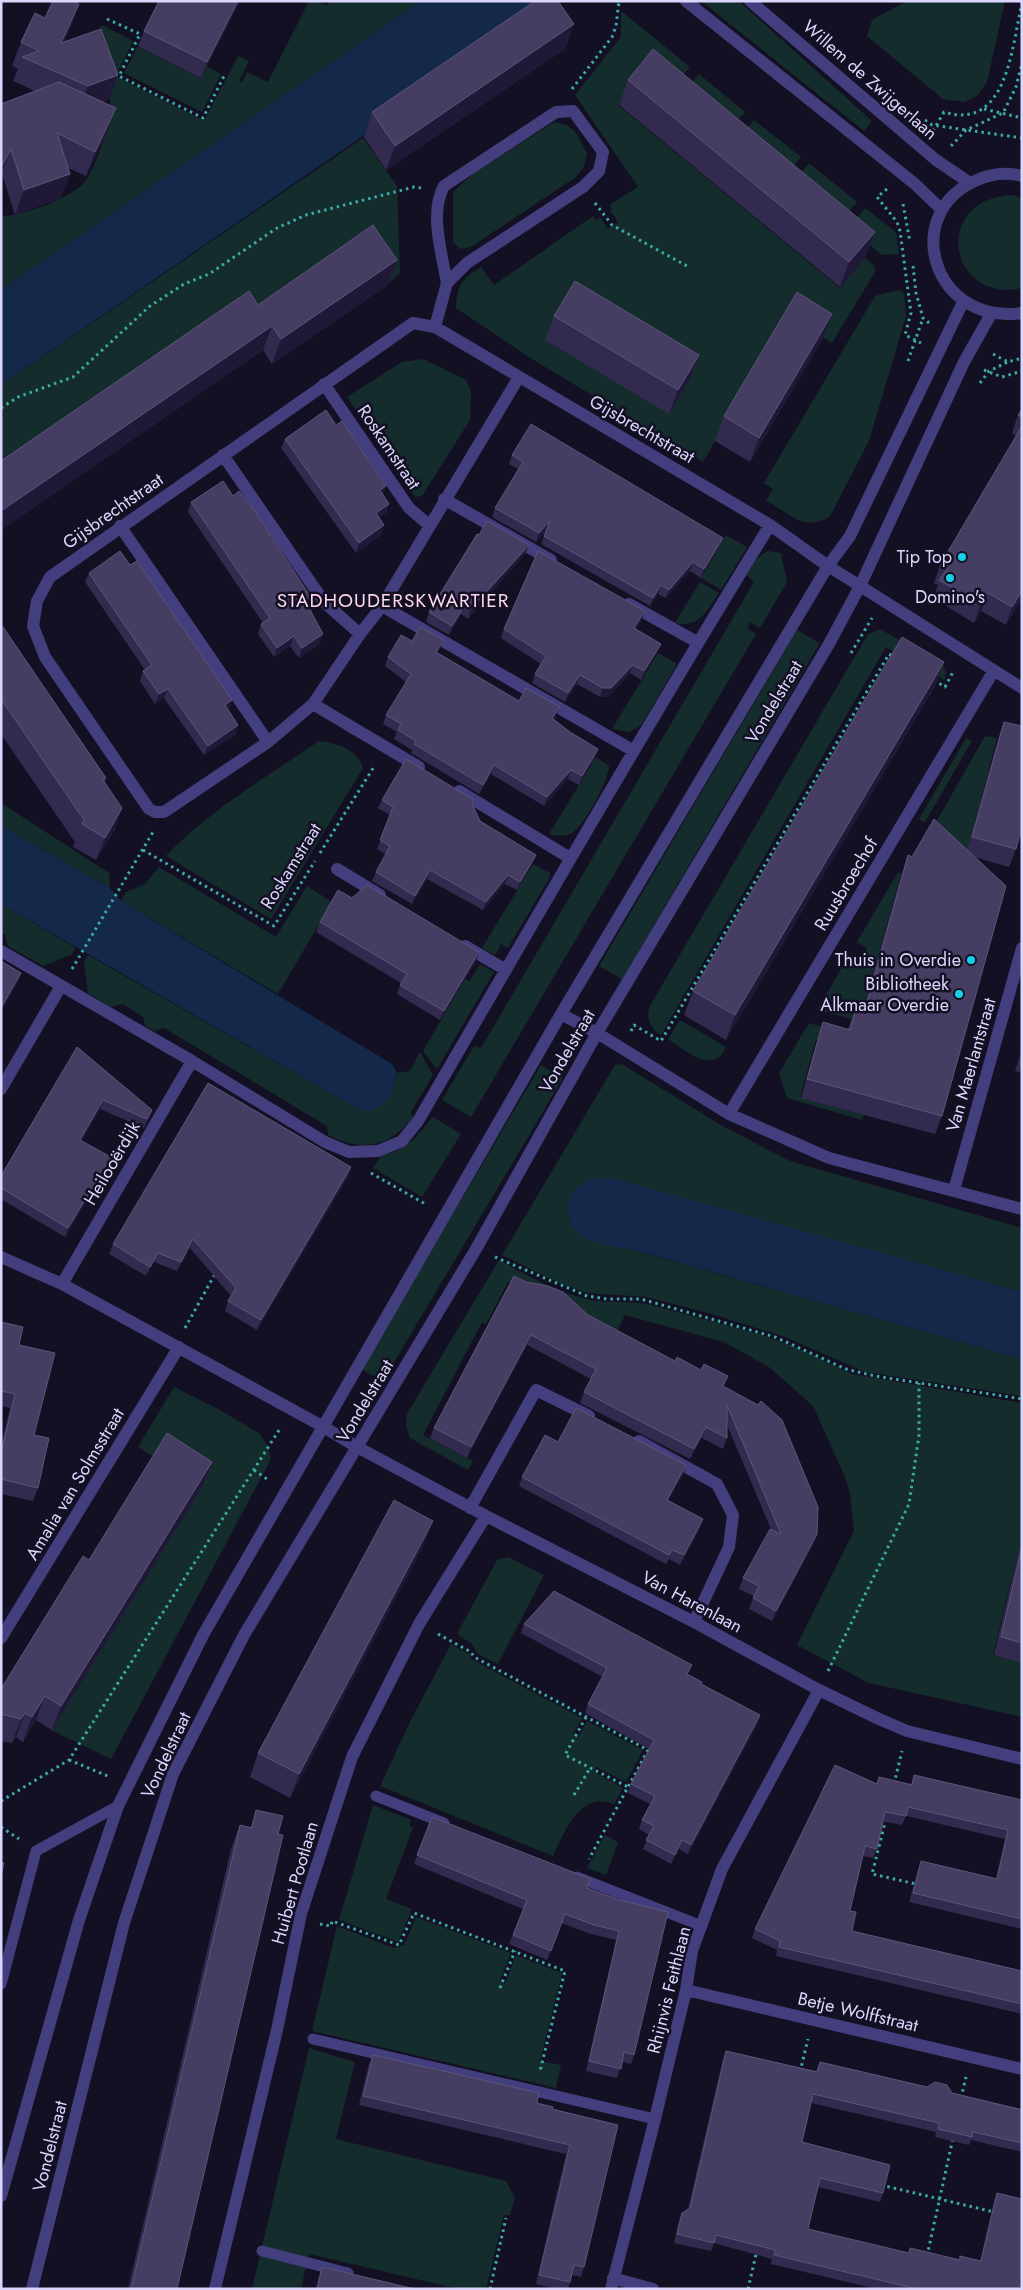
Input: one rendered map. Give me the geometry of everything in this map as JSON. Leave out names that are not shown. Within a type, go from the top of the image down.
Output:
[{"type":"street","points":[[686,1],[915,184],[942,210]]},
{"type":"street","name":"Willem de Zwijgerlaan","points":[[750,1],[936,160],[970,183]]},
{"type":"street","points":[[435,327],[448,283],[467,263],[583,187],[599,171],[603,152],[573,111],[556,112],[444,186],[438,197],[439,240],[448,283]]},
{"type":"street","points":[[1020,172],[984,176],[959,190],[942,210],[935,229],[934,250],[937,263],[949,288],[963,302],[991,314],[1022,313]]},
{"type":"street","name":"Vondelstraat","points":[[2,2188],[79,1920],[118,1806],[203,1634],[561,1014],[828,566],[850,536],[963,302]]},
{"type":"street","name":"Vondelstraat","points":[[32,2289],[124,1923],[156,1818],[173,1774],[244,1635],[476,1249],[596,1033],[824,652],[860,586],[964,362],[991,314]]},
{"type":"street","name":"Gijsbrechtstraat","points":[[164,812],[155,812],[149,809],[46,657],[33,626],[37,601],[50,577],[120,526],[413,323],[435,327],[770,525],[828,566]]},
{"type":"street","name":"Roskamstraat","points":[[164,812],[268,742],[313,704],[360,634],[382,606],[444,499],[519,377]]},
{"type":"street","name":"Roskamstraat","points":[[324,384],[409,508],[430,526]]},
{"type":"street","points":[[223,455],[324,602],[360,634]]},
{"type":"street","points":[[444,499],[562,566]]},
{"type":"street","points":[[1,952],[192,1061],[325,1142],[349,1152],[378,1151],[402,1142],[418,1121],[697,642],[770,525]]},
{"type":"street","points":[[120,526],[268,742]]},
{"type":"street","points":[[828,566],[993,672],[1022,688]]},
{"type":"street","points":[[621,600],[697,642]]},
{"type":"street","points":[[382,606],[634,751]]},
{"type":"street","name":"Ruusbroechof","points":[[729,1114],[993,672]]},
{"type":"street","points":[[313,704],[428,772]]},
{"type":"street","points":[[445,783],[570,858]]},
{"type":"street","points":[[337,869],[388,899]]},
{"type":"street","points":[[455,940],[506,970]]},
{"type":"street","name":"Van Maerlantstraat","points":[[954,1190],[1022,948]]},
{"type":"street","points":[[1,1089],[61,986]]},
{"type":"street","points":[[561,1014],[596,1033],[729,1114],[828,1158],[1022,1209]]},
{"type":"street","name":"Heilooërdijk","points":[[62,1284],[192,1061]]},
{"type":"street","points":[[1,1257],[62,1284],[322,1426]]},
{"type":"street","name":"Amalia van Solmsstraat","points":[[1,1638],[179,1347]]},
{"type":"street","points":[[470,1508],[536,1390],[603,1423]]},
{"type":"street","name":"Van Harenlaan","points":[[322,1426],[470,1508],[694,1622],[819,1690],[907,1731],[1022,1759]]},
{"type":"street","points":[[629,1436],[717,1484],[733,1514],[729,1547],[694,1622]]},
{"type":"street","name":"Huibert Pootlaan","points":[[215,2289],[278,2030],[300,1920],[352,1757],[419,1624],[486,1516]]},
{"type":"street","name":"Rhijnvis Feithlaan","points":[[612,2284],[686,1990],[692,1951],[722,1869],[819,1690]]},
{"type":"street","name":"Betje Wolffstraat","points":[[686,1990],[1022,2069]]},
{"type":"street","points":[[612,2284],[653,2289]]},
{"type":"lane","points":[[376,1796],[459,1829]]},
{"type":"lane","points":[[1,1984],[36,1851],[118,1806]]},
{"type":"lane","points":[[575,1876],[702,1926]]},
{"type":"lane","points":[[313,2039],[655,2119]]},
{"type":"lane","points":[[262,2251],[355,2275]]},
{"type":"path","points":[[556,112],[612,37],[616,26],[619,1]]},
{"type":"path","points":[[1022,3],[1004,80],[996,96],[984,109],[1022,118]]},
{"type":"path","points":[[107,19],[140,34],[119,76],[203,118],[224,76]]},
{"type":"path","points":[[966,130],[1003,114],[1016,87],[1022,63]]},
{"type":"path","points":[[966,130],[1022,138]]},
{"type":"path","name":"Willem de Zwijgerlaan","points":[[946,150],[966,130]]},
{"type":"path","points":[[881,182],[891,193]]},
{"type":"path","points":[[1,408],[18,397],[73,377],[150,306],[184,284],[209,274],[286,223],[306,215],[414,187],[441,192]]},
{"type":"path","points":[[583,187],[612,225],[687,266]]},
{"type":"path","points":[[896,197],[903,203],[912,252]]},
{"type":"path","points":[[913,260],[916,293],[923,318],[935,326]]},
{"type":"path","points":[[987,352],[1008,362],[1022,358]]},
{"type":"path","points":[[664,1038],[889,654],[896,658]]},
{"type":"path","points":[[926,675],[941,684]]},
{"type":"path","name":"Roskamstraat","points":[[143,850],[274,926],[386,748]]},
{"type":"path","points":[[73,967],[164,812]]},
{"type":"path","points":[[362,1151],[363,1166],[369,1172],[445,1215]]},
{"type":"path","points":[[476,1249],[587,1296],[607,1299],[641,1299],[775,1337],[846,1369],[919,1383],[1022,1399]]},
{"type":"path","points":[[179,1347],[186,1324],[216,1272]]},
{"type":"path","points":[[819,1690],[909,1504],[919,1436],[919,1383]]},
{"type":"path","points":[[1,1801],[69,1760],[292,1410]]},
{"type":"path","points":[[419,1624],[648,1750],[575,1876]]},
{"type":"path","points":[[586,1717],[565,1755],[628,1787]]},
{"type":"path","points":[[893,1788],[907,1731]]},
{"type":"path","points":[[69,1760],[128,1785]]},
{"type":"path","points":[[574,1795],[590,1768]]},
{"type":"path","points":[[886,1817],[872,1874],[919,1885]]},
{"type":"path","points":[[300,1920],[331,1926],[332,1921],[399,1945],[414,1912],[564,1971],[535,2092]]},
{"type":"path","points":[[500,1988],[515,1952]]},
{"type":"path","points":[[799,2076],[812,2020]]},
{"type":"path","points":[[960,2104],[970,2056]]},
{"type":"path","points":[[926,2261],[954,2133]]},
{"type":"path","points":[[873,2184],[1004,2214]]},
{"type":"path","points":[[490,2289],[506,2218]]},
{"type":"path","points":[[748,2289],[759,2243]]},
{"type":"green space","points":[[309,1],[318,1],[327,6],[329,1],[421,1],[1,290],[1,216],[20,214],[55,201],[75,190],[87,179],[101,148],[111,107],[93,50],[95,35],[102,25],[133,41],[116,76],[204,121],[238,56],[249,61],[239,81],[242,83],[247,72],[268,82]]},
{"type":"green space","points":[[701,1],[739,1],[872,121],[864,131]]},
{"type":"green space","points":[[907,1],[1005,1],[987,82],[977,96],[964,102],[943,99],[867,36],[872,20]]},
{"type":"green space","points":[[621,11],[690,67],[675,84],[651,65],[618,105],[840,288],[865,257],[874,266],[875,272],[832,343],[787,316],[703,462],[532,359],[456,308],[459,288],[462,283],[481,267],[494,285],[593,216],[596,220],[600,217],[608,229],[618,222],[609,205],[638,187],[575,95],[621,37]]},
{"type":"green space","points":[[138,46],[201,78],[207,67],[221,74],[202,112],[124,73]]},
{"type":"green space","points":[[699,74],[745,112],[730,129],[684,91]]},
{"type":"green space","points":[[754,120],[801,157],[785,176],[740,137]]},
{"type":"green space","points":[[554,122],[571,128],[578,136],[587,153],[584,167],[576,177],[471,247],[460,249],[453,242],[453,192],[473,174]]},
{"type":"green space","points":[[363,138],[397,186],[400,273],[388,284],[1,478],[1,385]]},
{"type":"green space","points":[[809,163],[857,202],[841,221],[793,182]]},
{"type":"green space","points":[[1012,195],[1022,198],[1022,288],[997,289],[978,281],[965,267],[959,249],[960,230],[969,213],[986,201]]},
{"type":"green space","points":[[865,208],[896,232],[899,254],[882,255],[849,228]]},
{"type":"green space","points":[[899,290],[904,293],[906,316],[869,441],[830,516],[821,521],[813,522],[797,519],[766,500],[773,489],[764,483],[875,296]]},
{"type":"green space","points":[[423,359],[466,380],[471,392],[470,420],[422,496],[415,497],[347,397],[402,362]]},
{"type":"green space","points":[[726,535],[747,547],[721,590],[701,578]]},
{"type":"green space","points":[[768,551],[781,553],[787,582],[760,628],[750,622],[747,628],[756,634],[471,1117],[442,1100],[474,1046],[481,1048],[754,582],[747,575],[757,558]]},
{"type":"green space","points":[[700,582],[719,593],[702,617],[690,623],[675,623]]},
{"type":"green space","points":[[880,629],[940,663],[945,671],[944,680],[886,647],[661,1035],[649,1021],[648,1013],[651,1004],[868,634]]},
{"type":"green space","points":[[797,630],[820,643],[622,979],[599,966]]},
{"type":"green space","points":[[658,653],[677,664],[642,724],[629,732],[612,729]]},
{"type":"green space","points":[[985,736],[997,738],[967,852],[926,840]]},
{"type":"green space","points":[[966,738],[972,741],[925,822],[919,819]]},
{"type":"green space","points":[[319,741],[346,748],[356,756],[363,768],[271,919],[166,856],[183,839],[220,809]]},
{"type":"green space","points":[[596,757],[609,766],[608,773],[600,792],[583,822],[577,829],[567,835],[549,834]]},
{"type":"green space","points":[[1,803],[109,873],[110,888],[1,826]]},
{"type":"green space","points":[[533,864],[550,873],[549,879],[508,948],[501,944],[495,955],[482,948]]},
{"type":"green space","points":[[159,867],[276,937],[307,886],[332,902],[278,994],[121,901],[126,892],[145,884]]},
{"type":"green space","points":[[898,872],[901,874],[860,1021],[817,1010],[847,959],[857,966],[867,948],[857,942]]},
{"type":"green space","points":[[1,904],[76,948],[72,954],[43,966],[8,946],[5,935],[1,933]]},
{"type":"green space","points":[[88,955],[360,1110],[395,1083],[397,1073],[410,1071],[420,1052],[433,1075],[411,1112],[413,1117],[394,1135],[385,1141],[364,1145],[340,1140],[328,1135],[327,1126],[164,1028],[154,1031],[145,1026],[143,1017],[123,1004],[111,1007],[88,993],[84,962]]},
{"type":"green space","points":[[480,964],[494,972],[437,1069],[423,1051],[465,979],[470,981]]},
{"type":"green space","points":[[680,1020],[726,1047],[721,1055],[714,1060],[699,1058],[668,1039]]},
{"type":"green space","points":[[809,1023],[846,1034],[843,1047],[816,1040],[800,1097],[864,1115],[862,1120],[787,1098],[779,1073]]},
{"type":"green space","points":[[622,1064],[719,1124],[790,1161],[1022,1228],[1022,1292],[840,1242],[570,1200],[569,1221],[600,1243],[637,1251],[1022,1359],[1022,1396],[865,1372],[785,1337],[712,1314],[646,1297],[587,1293],[557,1282],[502,1255],[615,1065]]},
{"type":"green space","points":[[541,1065],[563,1078],[383,1381],[361,1369]]},
{"type":"green space","points":[[433,1117],[461,1134],[422,1197],[373,1168],[381,1156],[396,1151],[413,1140]]},
{"type":"green space","points":[[499,1260],[520,1272],[579,1297],[591,1300],[648,1304],[759,1334],[798,1348],[852,1374],[1022,1403],[1022,1536],[993,1655],[1022,1662],[1022,1717],[869,1683],[797,1645],[854,1531],[850,1493],[845,1477],[813,1406],[769,1367],[724,1342],[625,1315],[614,1337],[508,1282],[486,1324],[482,1322],[423,1435],[473,1461],[468,1470],[410,1438],[406,1426],[407,1414]]},
{"type":"green space","points":[[174,1387],[220,1410],[260,1434],[268,1447],[271,1459],[111,1759],[51,1730],[202,1487],[138,1447]]},
{"type":"green space","points":[[508,1557],[544,1575],[498,1664],[478,1654],[472,1644],[457,1634],[497,1560]]},
{"type":"green space","points":[[451,1644],[469,1654],[471,1659],[582,1718],[573,1735],[578,1737],[587,1721],[643,1750],[626,1782],[596,1767],[594,1772],[623,1788],[614,1804],[602,1801],[592,1803],[575,1815],[553,1856],[380,1786],[411,1720]]},
{"type":"green space","points":[[373,1805],[411,1820],[409,1825],[413,1828],[386,1899],[412,1909],[398,1942],[339,1920]]},
{"type":"green space","points":[[605,1835],[618,1842],[606,1875],[587,1868]]},
{"type":"green space","points":[[416,1917],[511,1953],[500,1981],[505,1984],[516,1955],[562,1973],[540,2061],[561,2065],[556,2088],[312,2031],[337,1926],[394,1948],[404,1945]]},
{"type":"green space","points":[[309,2048],[355,2062],[336,2139],[506,2181],[515,2198],[510,2215],[504,2215],[486,2289],[459,2289],[309,2254],[301,2289],[252,2289]]},
{"type":"water","points":[[421,1],[559,1],[1,385],[1,290]]},
{"type":"water","points":[[1,826],[110,888],[121,901],[392,1064],[397,1073],[393,1088],[386,1101],[375,1109],[368,1111],[360,1110],[1,904]]},
{"type":"water","points":[[592,1178],[616,1179],[1022,1292],[1022,1359],[638,1251],[592,1240],[581,1235],[574,1228],[569,1218],[569,1206],[576,1188]]},
{"type":"building","points":[[53,1],[73,1],[79,4],[61,43],[101,29],[118,75],[88,86],[22,57],[39,51],[21,42],[35,13],[45,18]]},
{"type":"building","points":[[159,1],[238,1],[207,62],[144,31]]},
{"type":"building","points":[[535,1],[558,1],[574,24],[395,146],[372,112]]},
{"type":"building","points":[[653,49],[875,232],[849,262],[628,80]]},
{"type":"building","points":[[59,82],[116,108],[95,152],[57,133],[70,174],[24,190],[11,149],[1,168],[1,104]]},
{"type":"building","points":[[373,225],[397,260],[281,339],[272,326],[1,511],[1,461],[249,291],[258,305]]},
{"type":"building","points":[[575,281],[699,355],[678,390],[554,316]]},
{"type":"building","points":[[797,292],[832,314],[759,438],[724,416]]},
{"type":"building","points":[[1022,409],[1022,417],[1018,415]]},
{"type":"building","points":[[326,410],[336,425],[342,421],[386,486],[380,490],[389,504],[376,513],[384,525],[359,543],[285,439]]},
{"type":"building","points":[[531,424],[723,538],[704,569],[693,562],[669,590],[661,585],[653,598],[544,536],[550,521],[539,533],[495,508],[523,462],[512,455]]},
{"type":"building","points":[[1022,426],[1022,591],[1012,607],[988,593],[981,604],[939,580],[947,569],[940,565]]},
{"type":"building","points":[[223,481],[233,496],[239,491],[254,510],[314,602],[308,606],[323,634],[302,648],[294,636],[277,648],[261,624],[270,618],[191,502]]},
{"type":"building","points":[[487,521],[529,545],[471,609],[465,605],[452,626],[429,612]]},
{"type":"building","points":[[120,551],[130,565],[137,561],[232,700],[225,705],[238,725],[208,746],[168,689],[159,694],[143,671],[152,665],[89,573]]},
{"type":"building","points":[[538,551],[645,611],[634,628],[661,644],[644,671],[633,665],[611,688],[603,688],[580,675],[568,693],[535,674],[546,656],[504,629]]},
{"type":"building","points":[[1,624],[106,778],[103,780],[122,808],[105,838],[82,824],[84,820],[1,699]]},
{"type":"building","points":[[420,627],[444,640],[436,652],[519,701],[526,688],[560,707],[552,718],[570,732],[598,749],[582,776],[571,770],[547,797],[494,765],[483,785],[414,744],[416,741],[398,730],[401,724],[386,715],[411,674],[388,657],[401,635],[412,641]]},
{"type":"building","points":[[902,637],[944,662],[735,1015],[693,991]]},
{"type":"building","points":[[1004,722],[1022,726],[1022,827],[1016,849],[972,837]]},
{"type":"building","points":[[406,759],[474,800],[472,804],[480,821],[536,855],[520,882],[508,875],[486,902],[430,870],[415,896],[376,872],[390,846],[380,840],[393,807],[382,800]]},
{"type":"building","points":[[934,819],[1006,886],[942,1116],[807,1079],[823,1022],[850,1030],[858,1001],[867,1003],[908,855],[912,857]]},
{"type":"building","points":[[367,885],[479,952],[444,1011],[400,985],[407,974],[320,922],[338,890],[352,898]]},
{"type":"building","points":[[1,961],[21,973],[1,1008]]},
{"type":"building","points":[[77,1047],[152,1110],[147,1119],[103,1100],[80,1140],[111,1157],[68,1228],[1,1188],[1,1176]]},
{"type":"building","points":[[208,1083],[351,1167],[261,1320],[228,1301],[236,1288],[193,1239],[181,1262],[158,1253],[150,1267],[113,1244]]},
{"type":"building","points":[[514,1276],[526,1282],[548,1286],[563,1292],[588,1315],[675,1361],[677,1357],[701,1370],[704,1364],[728,1376],[723,1386],[758,1405],[761,1401],[782,1420],[818,1507],[817,1534],[776,1611],[753,1598],[759,1586],[743,1578],[770,1529],[781,1534],[727,1405],[727,1438],[706,1427],[694,1449],[584,1392],[596,1369],[531,1335],[471,1447],[434,1428]]},
{"type":"building","points":[[1,1322],[23,1327],[19,1345],[55,1353],[34,1435],[49,1438],[38,1488],[1,1479],[1,1453],[15,1394],[1,1391]]},
{"type":"building","points":[[576,1408],[686,1465],[667,1500],[703,1519],[684,1555],[672,1550],[669,1555],[522,1477],[545,1435],[558,1442]]},
{"type":"building","points":[[167,1433],[212,1462],[61,1706],[45,1696],[32,1717],[25,1713],[21,1719],[1,1714],[1,1689],[83,1556],[89,1560]]},
{"type":"building","points":[[394,1500],[433,1521],[299,1774],[258,1753]]},
{"type":"building","points":[[1022,1547],[1022,1643],[1001,1637]]},
{"type":"building","points":[[554,1591],[692,1665],[687,1674],[702,1682],[701,1684],[760,1715],[691,1845],[682,1840],[675,1855],[646,1840],[654,1826],[642,1820],[655,1796],[631,1784],[654,1740],[588,1704],[607,1668],[524,1624]]},
{"type":"building","points":[[835,1765],[877,1784],[879,1777],[912,1785],[914,1775],[1022,1800],[1022,1919],[913,1893],[921,1861],[997,1879],[1008,1830],[908,1807],[906,1816],[885,1812],[877,1849],[865,1846],[850,1911],[856,1912],[852,1931],[1022,1971],[1022,2004],[779,1947],[780,1941],[755,1929]]},
{"type":"building","points":[[256,1810],[283,1816],[278,1834],[283,1835],[177,2289],[131,2289],[240,1825],[252,1828]]},
{"type":"building","points":[[432,1817],[591,1879],[587,1888],[619,1900],[668,1912],[634,2055],[624,2052],[621,2069],[589,2061],[619,1931],[594,1925],[565,1914],[551,1951],[513,1935],[527,1900],[417,1855]]},
{"type":"building","points":[[1,1862],[4,1863],[1,1876]]},
{"type":"building","points":[[726,2051],[817,2072],[820,2062],[927,2087],[935,2082],[947,2085],[952,2093],[1022,2110],[1022,2143],[973,2132],[972,2137],[938,2129],[939,2123],[813,2094],[802,2142],[890,2165],[883,2193],[820,2178],[808,2229],[909,2253],[910,2248],[960,2260],[960,2256],[981,2261],[997,2193],[1022,2199],[1022,2289],[917,2289],[774,2255],[775,2250],[716,2235],[714,2243],[677,2234],[682,2213],[690,2208]]},
{"type":"building","points":[[373,2055],[539,2093],[537,2103],[553,2107],[552,2109],[618,2125],[584,2267],[574,2265],[570,2282],[539,2275],[570,2145],[363,2096]]},
{"type":"building","points":[[322,2267],[415,2289],[317,2289]]},
{"type":"place","name":"Tip Top","points":[[962,557]]},
{"type":"place","name":"Domino's","points":[[950,578]]},
{"type":"place","name":"Thuis in Overdie","points":[[971,960]]},
{"type":"place","name":"Bibliotheek Alkmaar Overdie","points":[[959,994]]},
{"type":"district","name":"STADHOUDERSKWARTIER","points":[[393,600]]}]
